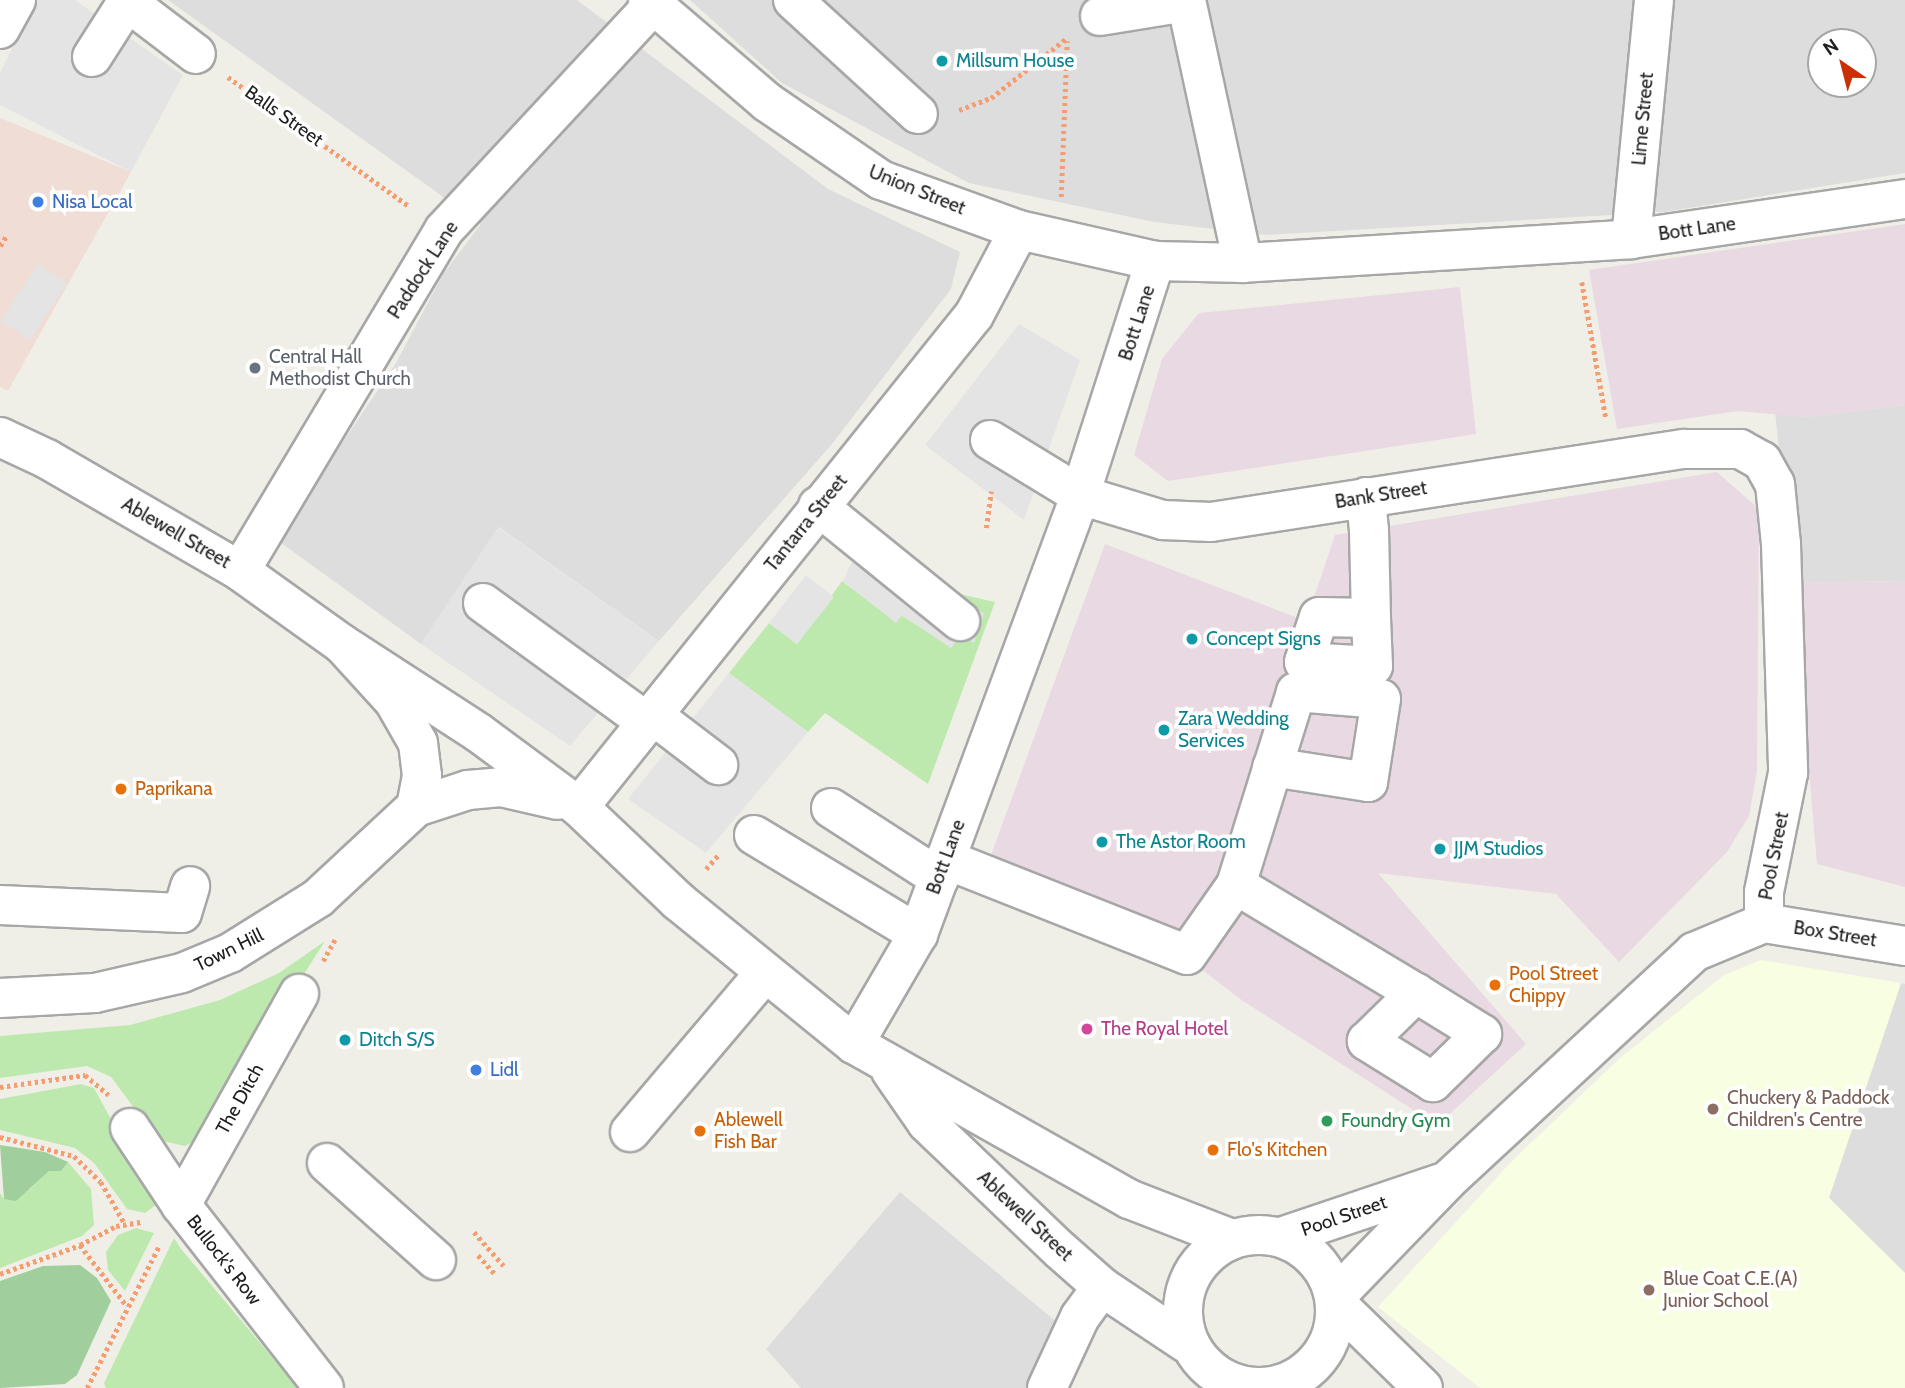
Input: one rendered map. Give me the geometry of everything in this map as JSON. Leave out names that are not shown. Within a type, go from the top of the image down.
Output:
[{"type":"street","points":[[0,29],[16,0]]},
{"type":"street","points":[[793,0],[918,114]]},
{"type":"street","name":"Lime Street","points":[[1631,239],[1654,0]]},
{"type":"street","points":[[92,57],[126,1],[196,54]]},
{"type":"street","points":[[1085,21],[1186,1],[1243,264]]},
{"type":"street","name":"Union Street","points":[[651,3],[767,102],[881,180],[1019,230],[1154,261]]},
{"type":"street","name":"Paddock Lane","points":[[240,571],[444,230],[651,3]]},
{"type":"street","name":"Bott Lane","points":[[854,1044],[918,934],[1080,495],[1154,261],[1243,264],[1631,239],[1905,199]]},
{"type":"street","name":"Tantarra Street","points":[[579,807],[974,315],[1003,267],[1019,230]]},
{"type":"street","name":"Ablewell Street","points":[[0,437],[47,458],[240,571],[342,644],[479,733],[579,807],[678,901],[854,1044],[1129,1199],[1232,1238]]},
{"type":"street","name":"Bank Street","points":[[990,440],[1080,495],[1163,520],[1211,522],[1612,457],[1684,449]]},
{"type":"street","name":"Pool Street","points":[[1336,1301],[1447,1181],[1694,952],[1764,923],[1764,892],[1788,773],[1775,484],[1762,461],[1740,449],[1684,449]]},
{"type":"street","points":[[1366,497],[1371,618]]},
{"type":"street","points":[[818,506],[960,621]]},
{"type":"street","points":[[483,603],[718,765]]},
{"type":"street","name":"Ablewell Street","points":[[342,644],[394,701],[418,743],[422,776],[416,807],[467,790],[501,787],[579,807]]},
{"type":"street","points":[[831,808],[942,868],[1187,955],[1236,885],[1272,767]]},
{"type":"street","name":"Town Hill","points":[[0,998],[95,993],[182,973],[230,953],[318,898],[416,807]]},
{"type":"street","points":[[754,835],[918,934]]},
{"type":"street","points":[[1236,885],[1416,993]]},
{"type":"street","points":[[0,905],[182,914],[190,886]]},
{"type":"street","name":"Box Street","points":[[1764,923],[1905,946]]},
{"type":"street","points":[[630,1132],[765,973]]},
{"type":"street","name":"The Ditch","points":[[173,1216],[299,994]]},
{"type":"street","name":"Ablewell Street","points":[[887,1065],[928,1123],[1102,1287],[1186,1342]]},
{"type":"street","name":"Bullock's Row","points":[[130,1128],[173,1216],[324,1388]]},
{"type":"street","points":[[327,1163],[436,1260]]},
{"type":"street","name":"Pool Street","points":[[1281,1237],[1447,1181]]},
{"type":"street","points":[[1336,1301],[1334,1332],[1320,1358],[1295,1378],[1268,1387],[1238,1384],[1221,1377],[1186,1342],[1183,1316],[1188,1283],[1210,1253],[1232,1238],[1256,1234],[1281,1237],[1319,1261],[1336,1301],[1423,1388]]},
{"type":"street","points":[[1047,1388],[1080,1317],[1102,1287]]},
{"type":"path","points":[[918,114],[943,115],[991,98],[1068,38],[1085,21]]},
{"type":"path","points":[[1062,151],[1068,38],[1085,21]]},
{"type":"path","name":"Balls Street","points":[[196,54],[444,230]]},
{"type":"path","points":[[0,246],[7,235]]},
{"type":"path","points":[[1575,243],[1612,457]]},
{"type":"path","points":[[986,528],[992,482],[1000,487]]},
{"type":"path","points":[[0,1087],[85,1075],[102,1085],[130,1128]]},
{"type":"path","points":[[0,1137],[74,1156],[101,1182],[125,1224]]},
{"type":"path","points":[[0,1274],[80,1245],[125,1224],[173,1216]]},
{"type":"path","points":[[87,1388],[173,1216]]},
{"type":"path","points":[[474,1232],[504,1266]]},
{"type":"path","points":[[80,1245],[127,1306]]},
{"type":"shaded area","points":[[35,0],[75,0],[183,75],[131,172],[0,105],[0,73]]},
{"type":"shaded area","points":[[168,0],[577,0],[828,189],[960,252],[951,289],[832,444],[659,641],[499,527],[421,644],[277,540],[396,363],[443,274],[481,224]]},
{"type":"shaded area","points":[[690,0],[1905,0],[1905,173],[1664,212],[1265,235],[1154,222],[969,183],[782,83]]},
{"type":"shaded area","points":[[0,118],[131,172],[8,391],[0,387]]},
{"type":"shaded area","points":[[1905,224],[1905,405],[1805,417],[1738,411],[1617,429],[1589,270]]},
{"type":"shaded area","points":[[38,264],[67,283],[30,340],[1,321]]},
{"type":"shaded area","points":[[1460,287],[1476,434],[1168,481],[1134,455],[1162,359],[1199,313]]},
{"type":"shaded area","points":[[1019,324],[1080,360],[1024,520],[925,445]]},
{"type":"shaded area","points":[[1905,405],[1905,581],[1793,583],[1775,412],[1805,417]]},
{"type":"shaded area","points":[[1717,472],[1759,509],[1757,771],[1749,816],[1727,852],[1619,962],[1556,894],[1378,873],[1526,1044],[1429,1133],[1412,1109],[1243,1001],[1137,920],[988,863],[1105,544],[1306,621],[1335,535]]},
{"type":"shaded area","points":[[498,527],[659,641],[570,746],[421,644]]},
{"type":"shaded area","points":[[854,557],[955,593],[984,614],[974,643],[961,635],[951,648],[902,615],[896,623],[843,581]]},
{"type":"shaded area","points":[[806,575],[834,597],[797,644],[769,623]]},
{"type":"shaded area","points":[[1905,581],[1905,887],[1817,864],[1793,583]]},
{"type":"shaded area","points":[[729,673],[808,732],[706,853],[628,799]]},
{"type":"shaded area","points":[[1761,960],[1901,983],[1829,1198],[1905,1273],[1905,1388],[1480,1388],[1378,1307],[1513,1160],[1620,1058],[1724,975]]},
{"type":"shaded area","points":[[1901,983],[1905,984],[1905,1273],[1829,1198]]},
{"type":"shaded area","points":[[900,1192],[1088,1348],[1052,1388],[801,1388],[766,1349]]},
{"type":"green space","points":[[842,581],[896,622],[901,615],[951,647],[961,634],[974,642],[955,593],[995,602],[928,784],[825,713],[808,732],[729,673],[769,623],[797,644]]},
{"type":"green space","points":[[325,941],[200,1138],[185,1146],[158,1140],[111,1077],[87,1066],[0,1078],[0,1036],[130,1025],[220,1000],[279,973]]},
{"type":"green space","points":[[81,1084],[94,1088],[118,1132],[165,1198],[145,1213],[127,1209],[94,1163],[75,1148],[0,1130],[0,1099]]},
{"type":"green space","points":[[0,1145],[45,1152],[68,1162],[61,1171],[49,1171],[16,1201],[4,1199]]},
{"type":"green space","points":[[68,1162],[91,1189],[94,1225],[82,1236],[0,1268],[0,1193],[4,1199],[30,1189],[49,1170],[61,1171]]},
{"type":"green space","points":[[136,1228],[154,1233],[125,1291],[108,1270],[106,1252],[118,1235]]},
{"type":"green space","points":[[174,1238],[298,1388],[106,1388],[104,1383]]},
{"type":"green space","points":[[80,1265],[97,1278],[111,1301],[77,1375],[65,1384],[0,1388],[0,1281],[43,1266]]},
{"type":"place","name":"Millsum House","points":[[942,61]]},
{"type":"place","name":"Nisa Local","points":[[38,202]]},
{"type":"place","name":"Central Hall Methodist Church","points":[[255,368]]},
{"type":"place","name":"Concept Signs","points":[[1192,639]]},
{"type":"place","name":"Zara Wedding Services","points":[[1164,730]]},
{"type":"place","name":"Paprikana","points":[[121,789]]},
{"type":"place","name":"The Astor Room","points":[[1102,842]]},
{"type":"place","name":"JJM Studios","points":[[1440,849]]},
{"type":"place","name":"Pool Street Chippy","points":[[1495,985]]},
{"type":"place","name":"The Royal Hotel","points":[[1087,1029]]},
{"type":"place","name":"Ditch S/S","points":[[345,1040]]},
{"type":"place","name":"Lidl","points":[[476,1070]]},
{"type":"place","name":"Chuckery & Paddock Children's Centre","points":[[1713,1109]]},
{"type":"place","name":"Foundry Gym","points":[[1327,1121]]},
{"type":"place","name":"Ablewell Fish Bar","points":[[700,1131]]},
{"type":"place","name":"Flo's Kitchen","points":[[1213,1150]]},
{"type":"place","name":"Blue Coat C.E.(A) Junior School","points":[[1649,1290]]}]
